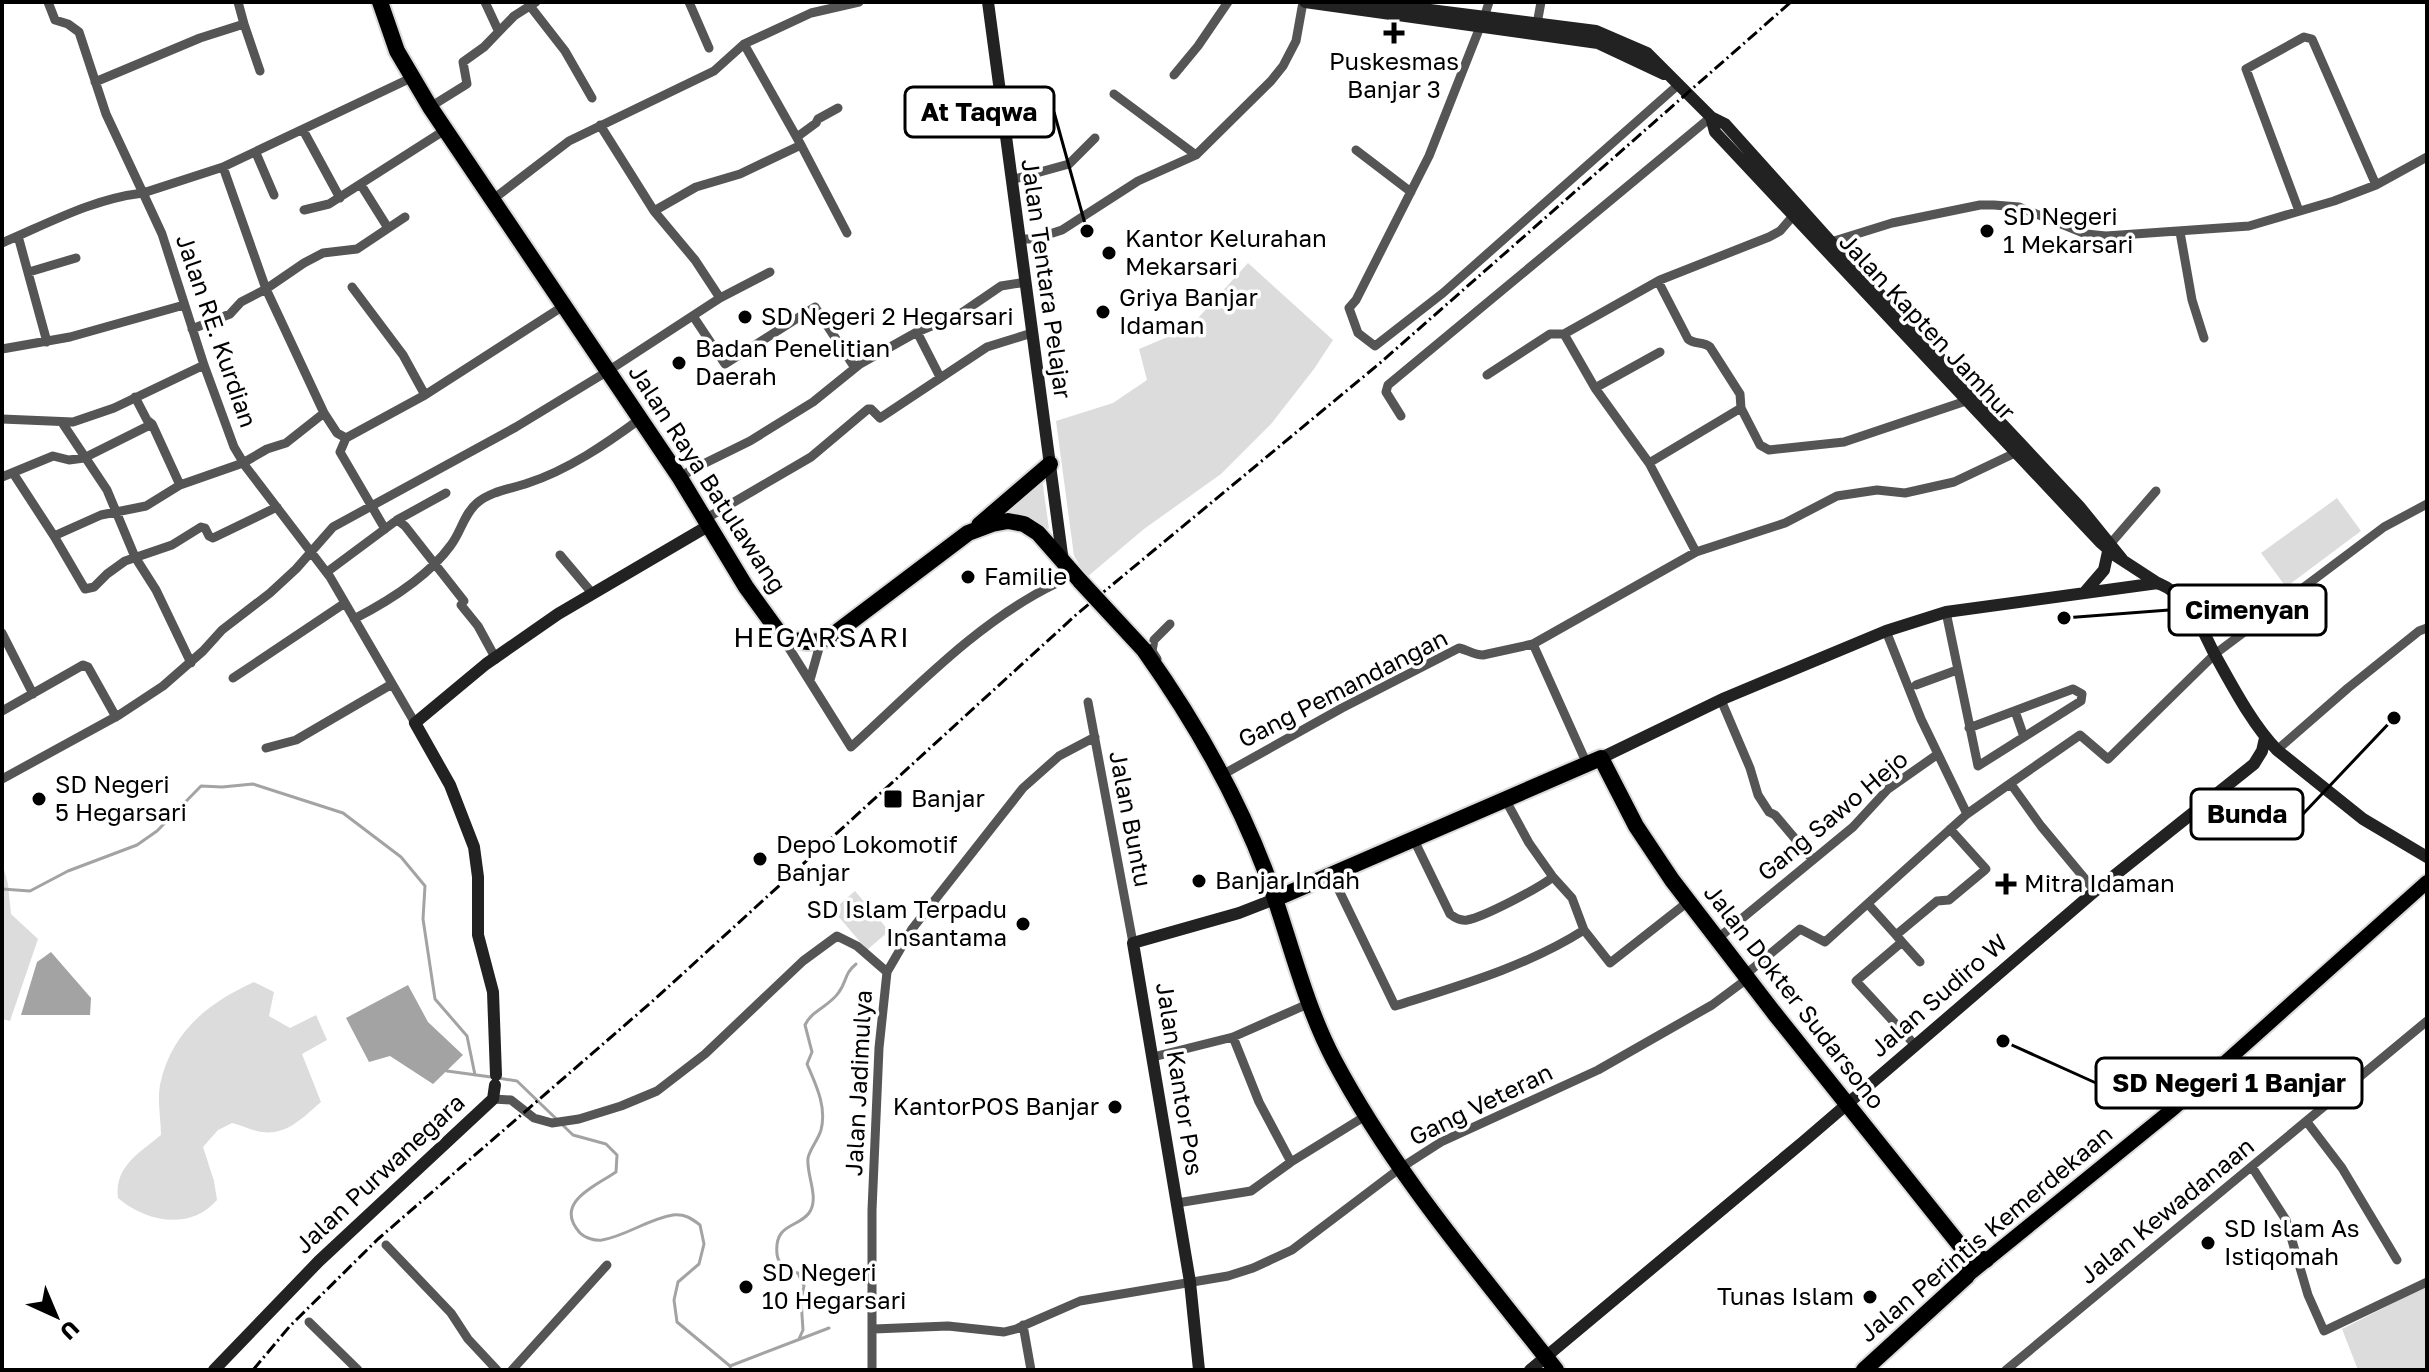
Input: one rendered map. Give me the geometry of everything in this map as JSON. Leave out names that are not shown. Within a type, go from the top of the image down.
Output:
[{"type":"highway","name":"Jalan Raya Batulawang","points":[[380,2],[397,51],[411,78],[680,478],[780,634]]},
{"type":"highway","points":[[780,634],[800,642],[821,641],[837,632],[968,533],[1050,464]]},
{"type":"highway","points":[[968,533],[1008,521],[1024,524],[1038,533],[1144,650],[1190,717],[1220,772],[1275,899],[1317,1024],[1334,1061],[1399,1169],[1551,1363]]},
{"type":"highway","points":[[1275,899],[1594,761]]},
{"type":"highway","name":"Jalan Dokter Sudarsono","points":[[1594,761],[1717,939],[1967,1254]]},
{"type":"highway","points":[[1967,1276],[1967,1254],[1986,1260]]},
{"type":"highway","name":"Jalan Perintis Kemerdekaan","points":[[1864,1370],[1967,1276]]},
{"type":"main road","name":"Jalan Perintis Kemerdekaan","points":[[1967,1276],[2174,1108],[2427,882]]},
{"type":"street","name":"Jalan RE. Kurdian","points":[[48,2],[55,20],[79,32],[124,155],[162,234],[204,365],[243,463],[327,572],[415,723]]},
{"type":"street","points":[[238,2],[260,71]]},
{"type":"street","points":[[485,2],[498,30]]},
{"type":"street","points":[[689,2],[709,48]]},
{"type":"street","points":[[492,200],[551,153],[600,125],[714,71],[744,44],[811,13],[859,2]]},
{"type":"street","name":"Jalan Tentara Pelajar","points":[[988,2],[1063,562]]},
{"type":"street","points":[[1174,75],[1228,2]]},
{"type":"street","points":[[1019,239],[1034,239],[1062,230],[1138,181],[1196,155],[1283,66],[1296,41],[1304,2]]},
{"type":"street","name":"Jalan Kapten Jamhur","points":[[1304,2],[1482,22],[1537,24],[1587,30],[1617,39],[1647,53],[1711,117],[1725,124],[1793,216],[1828,246]]},
{"type":"street","name":"Jalan Kapten Jamhur","points":[[1367,2],[1598,43],[1667,75]]},
{"type":"street","points":[[1489,2],[1429,156],[1356,300],[1349,308],[1358,333],[1375,346],[1443,293],[1678,85]]},
{"type":"street","points":[[1537,24],[1541,2]]},
{"type":"street","points":[[430,107],[467,84],[463,62],[484,47],[514,16],[533,4],[592,98]]},
{"type":"street","points":[[95,82],[200,38],[244,24]]},
{"type":"street","points":[[2299,211],[2247,73],[2248,66],[2304,37],[2309,37],[2376,185]]},
{"type":"street","points":[[744,44],[847,233]]},
{"type":"street","points":[[2,243],[75,210],[126,194],[143,193],[223,167],[411,78]]},
{"type":"street","points":[[1114,94],[1196,155]]},
{"type":"street","points":[[654,211],[696,187],[740,174],[799,141],[818,119],[838,108]]},
{"type":"street","points":[[1401,416],[1386,392],[1388,385],[1711,117]]},
{"type":"street","points":[[600,125],[654,211],[695,260],[720,298]]},
{"type":"street","points":[[303,130],[340,198]]},
{"type":"street","points":[[304,210],[340,198],[445,130]]},
{"type":"street","points":[[1011,180],[1069,164],[1095,138]]},
{"type":"street","points":[[1356,150],[1411,192]]},
{"type":"street","points":[[256,153],[274,195]]},
{"type":"street","points":[[1828,246],[1892,223],[1994,205],[2019,207],[2086,234],[2106,236],[2249,226],[2376,185],[2427,157]]},
{"type":"street","points":[[223,167],[266,289],[324,413],[337,433],[346,438]]},
{"type":"street","name":"Jalan Kapten Jamhur","points":[[1759,170],[2122,559],[2180,597],[2199,618],[2215,654],[2265,738],[2363,819],[2427,857]]},
{"type":"street","points":[[361,185],[388,228]]},
{"type":"street","points":[[1487,375],[1550,334],[1564,334],[1658,281],[1769,237],[1780,231],[1793,216]]},
{"type":"street","points":[[192,329],[224,317],[241,302],[323,253],[357,249],[405,217]]},
{"type":"street","points":[[2180,232],[2192,300],[2204,338]]},
{"type":"street","points":[[18,236],[47,342]]},
{"type":"street","points":[[29,272],[76,258]]},
{"type":"street","points":[[2,779],[116,717],[163,686],[191,663],[222,630],[270,593],[312,553],[321,538],[333,527],[516,427],[720,298],[770,272]]},
{"type":"street","points":[[1658,281],[1688,339],[1710,347],[1740,394],[1741,408],[1760,445],[1769,450],[1844,442],[1966,401]]},
{"type":"street","points":[[680,478],[750,441],[813,402],[855,368],[917,332],[960,314],[1001,286],[1026,282]]},
{"type":"street","points":[[352,287],[403,355],[425,395]]},
{"type":"street","points":[[2,349],[47,342],[184,305]]},
{"type":"street","points":[[385,529],[340,452],[346,438],[425,395],[565,305]]},
{"type":"street","points":[[693,316],[725,364],[815,307],[855,368]]},
{"type":"street","points":[[917,332],[940,377]]},
{"type":"street","points":[[415,723],[486,664],[558,614],[811,457],[868,409],[880,418],[987,347],[1032,333]]},
{"type":"street","points":[[1564,334],[1595,388],[1649,463],[1696,552]]},
{"type":"street","name":"Jalan Kapten Jamhur","points":[[1924,347],[1966,401],[2015,453],[2110,544]]},
{"type":"street","points":[[1595,388],[1660,352]]},
{"type":"street","points":[[2,419],[63,424],[88,418],[204,365]]},
{"type":"street","points":[[135,397],[152,424],[180,485]]},
{"type":"street","points":[[1649,463],[1741,408]]},
{"type":"street","points":[[54,536],[115,511],[146,506],[180,485],[243,463],[267,449],[286,443],[324,413]]},
{"type":"street","points":[[354,619],[406,587],[435,563],[451,546],[478,501],[528,484],[565,466],[640,419]]},
{"type":"street","points":[[63,424],[107,490],[135,557],[156,590],[191,663]]},
{"type":"street","points":[[2,477],[53,456],[69,460],[84,458],[152,424]]},
{"type":"street","name":"Gang Pemandangan","points":[[1220,772],[1459,648],[1483,655],[1533,644],[1696,552],[1785,523],[1837,496],[1877,490],[1905,493],[1954,482],[2015,453]]},
{"type":"street","points":[[13,473],[85,589],[94,587],[107,574],[135,557],[172,545],[201,527],[209,536],[221,536],[277,507]]},
{"type":"street","points":[[2085,592],[2104,570],[2110,544],[2156,491]]},
{"type":"street","points":[[327,572],[397,520],[446,493]]},
{"type":"street","points":[[1920,962],[1868,904],[1950,829],[2080,735],[2108,759],[2215,654],[2384,527],[2427,504]]},
{"type":"street","points":[[397,520],[435,563],[478,626],[496,659]]},
{"type":"street","points":[[560,555],[592,593]]},
{"type":"street","points":[[780,634],[851,747],[990,625],[1021,601],[1055,584]]},
{"type":"street","points":[[1533,644],[1594,761],[1721,700],[1886,631],[1946,612],[2159,584]]},
{"type":"street","points":[[233,678],[345,603]]},
{"type":"street","points":[[1946,612],[1969,728],[1978,766],[2081,701],[2082,694],[2073,689],[1969,728]]},
{"type":"street","points":[[1170,624],[1154,640],[1152,651],[1211,741],[1220,772]]},
{"type":"street","points":[[2254,764],[2281,754],[2348,688],[2419,631],[2427,628]]},
{"type":"street","points":[[1886,631],[1967,814]]},
{"type":"street","points":[[2,633],[33,694]]},
{"type":"street","points":[[810,680],[821,641]]},
{"type":"street","points":[[2,711],[83,665],[88,667],[116,717]]},
{"type":"street","points":[[1916,685],[1957,670]]},
{"type":"street","points":[[266,748],[296,740],[392,684]]},
{"type":"street","points":[[1721,700],[1758,795],[1769,812],[1813,860]]},
{"type":"street","name":"Jalan Buntu","points":[[1088,702],[1133,943]]},
{"type":"street","points":[[2015,711],[2024,737]]},
{"type":"street","name":"Jalan Purwanegara","points":[[214,1370],[319,1261],[493,1099],[493,992],[478,935],[478,877],[474,847],[450,785],[415,723]]},
{"type":"street","name":"Jalan Jadimulya","points":[[872,1370],[872,1210],[879,1048],[887,972],[912,929],[1023,788],[1059,756],[1095,737]]},
{"type":"street","points":[[2254,764],[2265,738]]},
{"type":"street","name":"Gang Sawo Hejo","points":[[1717,939],[1853,827],[1888,789],[1938,754]]},
{"type":"street","name":"Jalan Sudiro W","points":[[1530,1370],[1551,1363],[2095,891],[2254,764]]},
{"type":"street","points":[[2008,785],[2013,787],[2095,891]]},
{"type":"street","points":[[1505,799],[1529,843],[1572,898],[1584,930],[1610,963],[1689,901]]},
{"type":"street","points":[[1915,1045],[1856,981],[1937,901],[1949,900],[1985,869],[1950,829]]},
{"type":"street","points":[[1414,840],[1450,914],[1457,919],[1467,920],[1553,877]]},
{"type":"street","points":[[1332,876],[1395,1006],[1460,985],[1561,945],[1584,930]]},
{"type":"street","points":[[1133,943],[1239,913],[1275,899]]},
{"type":"street","name":"Gang Veteran","points":[[874,1329],[948,1326],[1004,1332],[1080,1301],[1228,1276],[1292,1250],[1399,1169],[1441,1142],[1598,1070],[1695,1016],[1746,977],[1800,929],[1825,942],[1868,904]]},
{"type":"street","points":[[493,1099],[511,1100],[528,1114],[552,1123],[621,1106],[668,1084],[831,938],[844,938],[887,972]]},
{"type":"street","name":"Jalan Kantor Pos","points":[[1133,943],[1190,1282],[1199,1370]]},
{"type":"street","points":[[1153,1057],[1233,1037],[1310,1003]]},
{"type":"street","name":"Jalan Kewadanaan","points":[[2006,1370],[2427,1021]]},
{"type":"street","points":[[1233,1037],[1259,1102],[1291,1162]]},
{"type":"street","points":[[527,1126],[528,1114]]},
{"type":"street","points":[[1177,1203],[1251,1191],[1367,1115]]},
{"type":"street","points":[[2307,1122],[2342,1168],[2397,1260]]},
{"type":"street","points":[[2252,1167],[2286,1220],[2308,1295],[2324,1331],[2427,1282]]},
{"type":"street","points":[[386,1245],[451,1313],[468,1339],[497,1370]]},
{"type":"street","points":[[512,1370],[607,1265]]},
{"type":"street","points":[[309,1322],[358,1370]]},
{"type":"street","points":[[1023,1325],[1031,1370]]},
{"type":"shaded area","points":[[1248,263],[1333,340],[1271,424],[1221,474],[1144,529],[1087,577],[1074,556],[1056,421],[1113,403],[1147,380],[1139,349],[1189,328]]},
{"type":"shaded area","points":[[1042,479],[1049,529],[1001,513]]},
{"type":"shaded area","points":[[2337,498],[2361,531],[2286,587],[2261,553]]},
{"type":"shaded area","points":[[2,862],[11,914],[38,939],[10,1021],[2,1019]]},
{"type":"shaded area","points":[[855,891],[889,931],[867,950],[833,910]]},
{"type":"shaded area","points":[[51,952],[91,998],[90,1015],[21,1015],[37,962]]},
{"type":"shaded area","points":[[254,982],[274,992],[269,1016],[290,1028],[316,1015],[327,1040],[302,1054],[321,1102],[300,1120],[276,1132],[257,1131],[232,1123],[218,1130],[203,1147],[217,1200],[206,1210],[194,1216],[168,1220],[141,1213],[118,1198],[118,1187],[124,1169],[161,1135],[160,1085],[165,1066],[182,1035],[194,1022],[221,1000]]},
{"type":"shaded area","points":[[408,985],[428,1022],[463,1055],[433,1084],[390,1056],[369,1062],[346,1018]]},
{"type":"shaded area","points":[[2427,1286],[2427,1370],[2358,1370],[2342,1329]]},
{"type":"waterway","points":[[2,889],[30,891],[68,871],[137,845],[157,831],[201,786],[253,784],[343,813],[401,857],[425,886],[423,919],[435,999],[467,1036],[475,1075]]},
{"type":"waterway","points":[[799,1339],[803,1330],[801,1300],[804,1286],[798,1273],[779,1261],[777,1244],[783,1231],[809,1213],[813,1200],[808,1158],[821,1130],[823,1113],[820,1096],[807,1064],[812,1052],[805,1025],[812,1015],[835,997],[856,964]]},
{"type":"waterway","points":[[447,1071],[491,1077]]},
{"type":"waterway","points":[[498,1078],[517,1081],[573,1135],[606,1144],[617,1155],[616,1172],[588,1190],[574,1204],[571,1213],[573,1222],[582,1235],[602,1240],[673,1215],[688,1217],[700,1225],[704,1244],[699,1264],[678,1282],[674,1300],[677,1322],[731,1370]]},
{"type":"waterway","points":[[730,1366],[829,1328]]},
{"type":"railway","points":[[253,1370],[290,1326],[378,1239],[655,999],[1077,614],[1380,363],[1791,2]]},
{"type":"place","name":"Puskesmas Banjar 3","points":[[1394,33]]},
{"type":"place","name":"At Taqwa","points":[[1087,231]]},
{"type":"place","name":"SD Negeri 1 Mekarsari","points":[[1987,231]]},
{"type":"place","name":"Kantor Kelurahan Mekarsari","points":[[1109,253]]},
{"type":"place","name":"Griya Banjar Idaman","points":[[1103,312]]},
{"type":"place","name":"SD Negeri 2 Hegarsari","points":[[745,317]]},
{"type":"place","name":"Badan Penelitian Daerah","points":[[679,363]]},
{"type":"place","name":"Familie","points":[[968,577]]},
{"type":"place","name":"Cimenyan","points":[[2064,618]]},
{"type":"place","name":"Bunda","points":[[2394,718]]},
{"type":"place","name":"SD Negeri 5 Hegarsari","points":[[39,799]]},
{"type":"place","name":"Banjar","points":[[893,799]]},
{"type":"place","name":"Depo Lokomotif Banjar","points":[[760,859]]},
{"type":"place","name":"Banjar Indah","points":[[1199,881]]},
{"type":"place","name":"Mitra Idaman","points":[[2006,884]]},
{"type":"place","name":"SD Islam Terpadu Insantama","points":[[1023,924]]},
{"type":"place","name":"SD Negeri 1 Banjar","points":[[2003,1041]]},
{"type":"place","name":"KantorPOS Banjar","points":[[1115,1107]]},
{"type":"place","name":"SD Islam As Istiqomah","points":[[2208,1243]]},
{"type":"place","name":"SD Negeri 10 Hegarsari","points":[[746,1287]]},
{"type":"place","name":"Tunas Islam","points":[[1870,1297]]},
{"type":"district","name":"HEGARSARI","points":[[822,637]]}]
